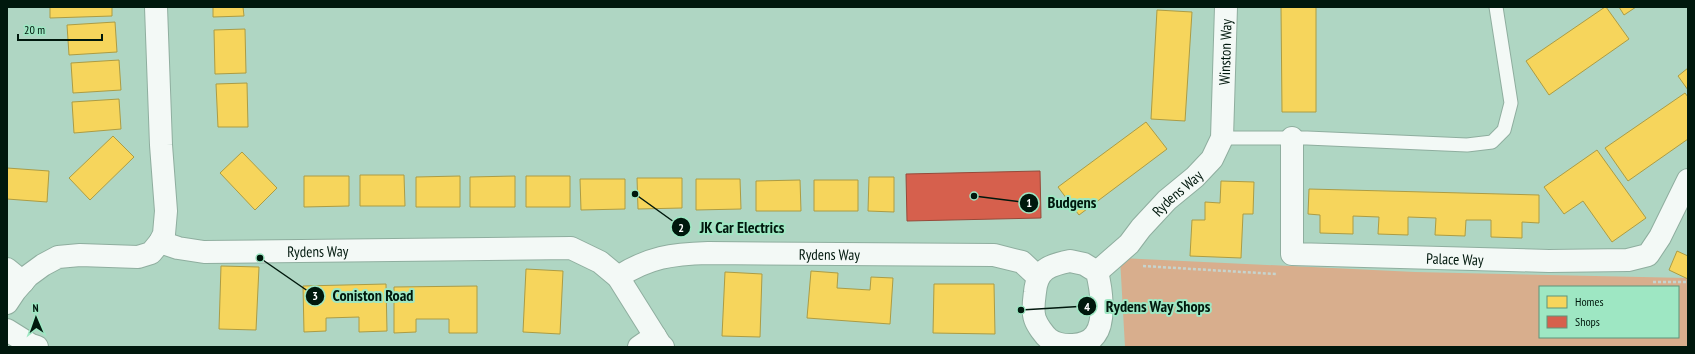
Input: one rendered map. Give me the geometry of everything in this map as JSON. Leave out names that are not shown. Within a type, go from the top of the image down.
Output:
[{"type":"street","points":[[7,303],[15,275],[43,265],[58,257],[80,255],[138,257],[150,253],[160,242],[164,234],[166,211],[161,145],[156,7]]},
{"type":"street","name":"Winston Way","points":[[1223,98],[1226,7]]},
{"type":"street","name":"Rydens Way","points":[[1097,272],[1129,244],[1167,200],[1195,177],[1212,159],[1222,138],[1223,98]]},
{"type":"street","name":"Palace Way","points":[[1292,138],[1292,254],[1549,262],[1628,260],[1648,255],[1660,237],[1688,180]]},
{"type":"street","name":"Rydens Way","points":[[160,242],[178,248],[204,252],[571,248],[600,262],[618,277],[653,343]]},
{"type":"street","name":"Rydens Way","points":[[618,277],[634,267],[656,259],[681,254],[708,253],[994,255],[1022,262],[1038,276]]},
{"type":"street","points":[[1070,261],[1084,264],[1097,272],[1100,282],[1102,309],[1100,323],[1095,335],[1086,344],[1070,345],[1047,343],[1035,319],[1034,304],[1038,276],[1056,264],[1070,261]]},
{"type":"street","points":[[7,330],[31,345],[37,347]]},
{"type":"lane","points":[[1222,138],[1292,138],[1467,145],[1492,142],[1504,130],[1511,103],[1496,7]]},
{"type":"shaded area","points":[[1120,258],[1415,272],[1688,278],[1688,347],[1125,347]]},
{"type":"building: Homes","points":[[50,7],[112,7],[112,16],[50,18]]},
{"type":"building: Homes","points":[[213,7],[243,7],[244,16],[213,17]]},
{"type":"building: Homes","points":[[1281,7],[1316,7],[1316,112],[1282,112]]},
{"type":"building: Homes","points":[[1605,7],[1629,39],[1549,95],[1526,61]]},
{"type":"building: Homes","points":[[1619,7],[1636,7],[1624,15]]},
{"type":"building: Homes","points":[[1157,10],[1192,12],[1185,121],[1151,119]]},
{"type":"building: Homes","points":[[115,22],[117,52],[69,55],[67,25]]},
{"type":"building: Homes","points":[[245,29],[246,73],[215,74],[214,30]]},
{"type":"building: Homes","points":[[119,60],[121,90],[73,93],[71,63]]},
{"type":"building: Homes","points":[[1688,68],[1688,90],[1678,76]]},
{"type":"building: Homes","points":[[247,83],[248,127],[218,127],[216,84]]},
{"type":"building: Homes","points":[[1685,93],[1688,97],[1688,139],[1628,181],[1605,148]]},
{"type":"building: Homes","points":[[119,99],[121,129],[74,133],[72,102]]},
{"type":"building: Homes","points":[[1146,122],[1167,149],[1079,215],[1058,187]]},
{"type":"building: Homes","points":[[113,136],[134,157],[90,200],[69,178]]},
{"type":"building: Homes","points":[[1597,150],[1646,218],[1612,242],[1583,201],[1564,214],[1544,187]]},
{"type":"building: Homes","points":[[242,152],[277,188],[255,210],[220,173]]},
{"type":"building: Homes","points":[[7,168],[49,171],[47,202],[7,199]]},
{"type":"building: Homes","points":[[360,175],[404,175],[405,206],[360,206]]},
{"type":"building: Homes","points":[[304,176],[349,176],[349,206],[304,207]]},
{"type":"building: Homes","points":[[460,176],[460,207],[416,207],[416,177]]},
{"type":"building: Homes","points":[[515,176],[515,207],[470,207],[470,177]]},
{"type":"building: Homes","points":[[526,176],[570,176],[570,207],[526,207]]},
{"type":"building: Homes","points":[[869,177],[894,177],[894,212],[868,211]]},
{"type":"building: Homes","points":[[637,178],[682,178],[682,208],[638,209]]},
{"type":"building: Homes","points":[[580,179],[625,179],[625,209],[581,210]]},
{"type":"building: Homes","points":[[696,179],[740,179],[741,209],[696,210]]},
{"type":"building: Homes","points":[[800,180],[801,211],[756,211],[756,181]]},
{"type":"building: Homes","points":[[814,180],[858,180],[858,211],[814,211]]},
{"type":"building: Homes","points":[[1221,181],[1254,182],[1253,214],[1243,214],[1241,258],[1190,256],[1192,220],[1205,220],[1205,202],[1220,203]]},
{"type":"building: Homes","points":[[1309,189],[1539,195],[1539,223],[1522,222],[1522,238],[1491,237],[1491,220],[1466,220],[1465,236],[1435,235],[1436,218],[1408,217],[1408,235],[1378,234],[1379,217],[1353,216],[1353,234],[1320,233],[1320,215],[1308,214]]},
{"type":"building: Homes","points":[[1677,251],[1688,256],[1688,279],[1669,270]]},
{"type":"building: Homes","points":[[221,266],[259,267],[256,330],[219,329]]},
{"type":"building: Homes","points":[[526,269],[563,271],[560,334],[523,332]]},
{"type":"building: Homes","points":[[811,271],[838,273],[837,288],[870,290],[871,277],[893,278],[890,324],[807,318]]},
{"type":"building: Homes","points":[[725,272],[762,274],[760,337],[722,336]]},
{"type":"building: Homes","points":[[386,284],[387,331],[359,332],[359,317],[326,318],[326,331],[304,332],[303,286]]},
{"type":"building: Homes","points":[[934,284],[994,284],[995,334],[933,333]]},
{"type":"building: Homes","points":[[477,286],[477,333],[449,333],[449,319],[416,319],[416,332],[394,333],[394,287]]},
{"type":"building: Shops","points":[[1040,171],[1041,218],[907,221],[906,174]]},
{"type":"place","name":"JK Car Electrics","points":[[635,194]]},
{"type":"place","name":"Budgens","points":[[974,196]]},
{"type":"place","name":"Coniston Road","points":[[260,258]]},
{"type":"place","name":"Rydens Way Shops","points":[[1021,310]]}]
